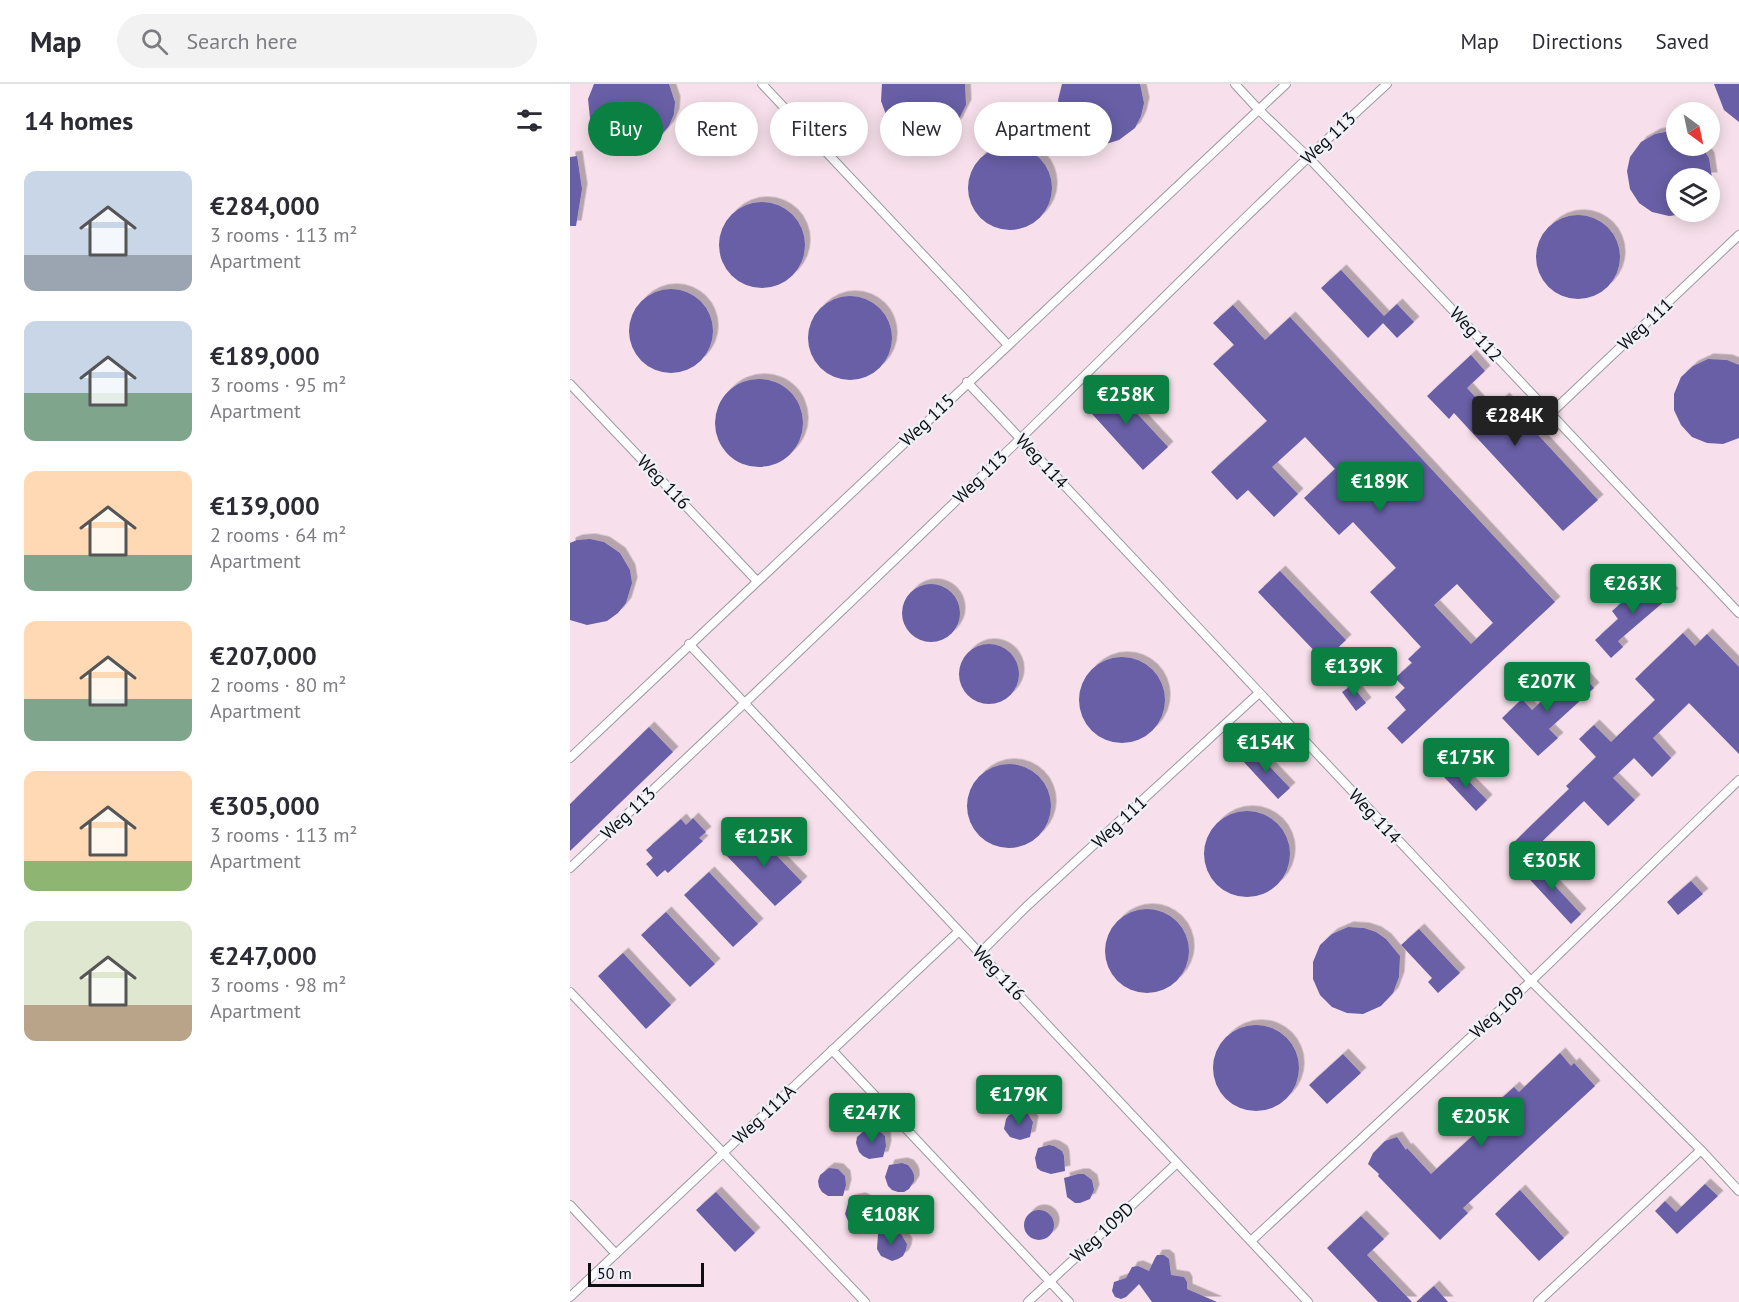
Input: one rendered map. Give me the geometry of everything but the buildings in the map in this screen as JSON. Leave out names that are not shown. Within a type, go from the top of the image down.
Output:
[{"type":"lane","points":[[762,84],[1008,345]]},
{"type":"lane","name":"Weg 112","points":[[1235,84],[1308,157],[1739,613]]},
{"type":"lane","name":"Weg 115","points":[[570,758],[1286,84]]},
{"type":"lane","name":"Weg 113","points":[[570,868],[745,703],[1021,438],[1308,157],[1387,84]]},
{"type":"lane","name":"Weg 111","points":[[1551,413],[1739,235]]},
{"type":"lane","name":"Weg 114","points":[[967,382],[1531,981],[1701,1150],[1739,1191]]},
{"type":"lane","name":"Weg 116","points":[[570,384],[757,581]]},
{"type":"lane","name":"Weg 116","points":[[689,644],[1308,1302]]},
{"type":"lane","name":"Weg 111","points":[[980,953],[1035,899],[1259,693]]},
{"type":"lane","name":"Weg 109","points":[[1251,1241],[1531,981],[1739,780]]},
{"type":"lane","name":"Weg 111A","points":[[570,1297],[959,931]]},
{"type":"lane","points":[[570,992],[865,1302]]},
{"type":"lane","points":[[832,1050],[1069,1302]]},
{"type":"lane","points":[[1538,1302],[1701,1150]]},
{"type":"lane","name":"Weg 109D","points":[[1028,1302],[1177,1162]]},
{"type":"lane","points":[[570,1205],[616,1254]]},
{"type":"shaded area","points":[[570,84],[1739,84],[1739,1302],[570,1302]]}]
